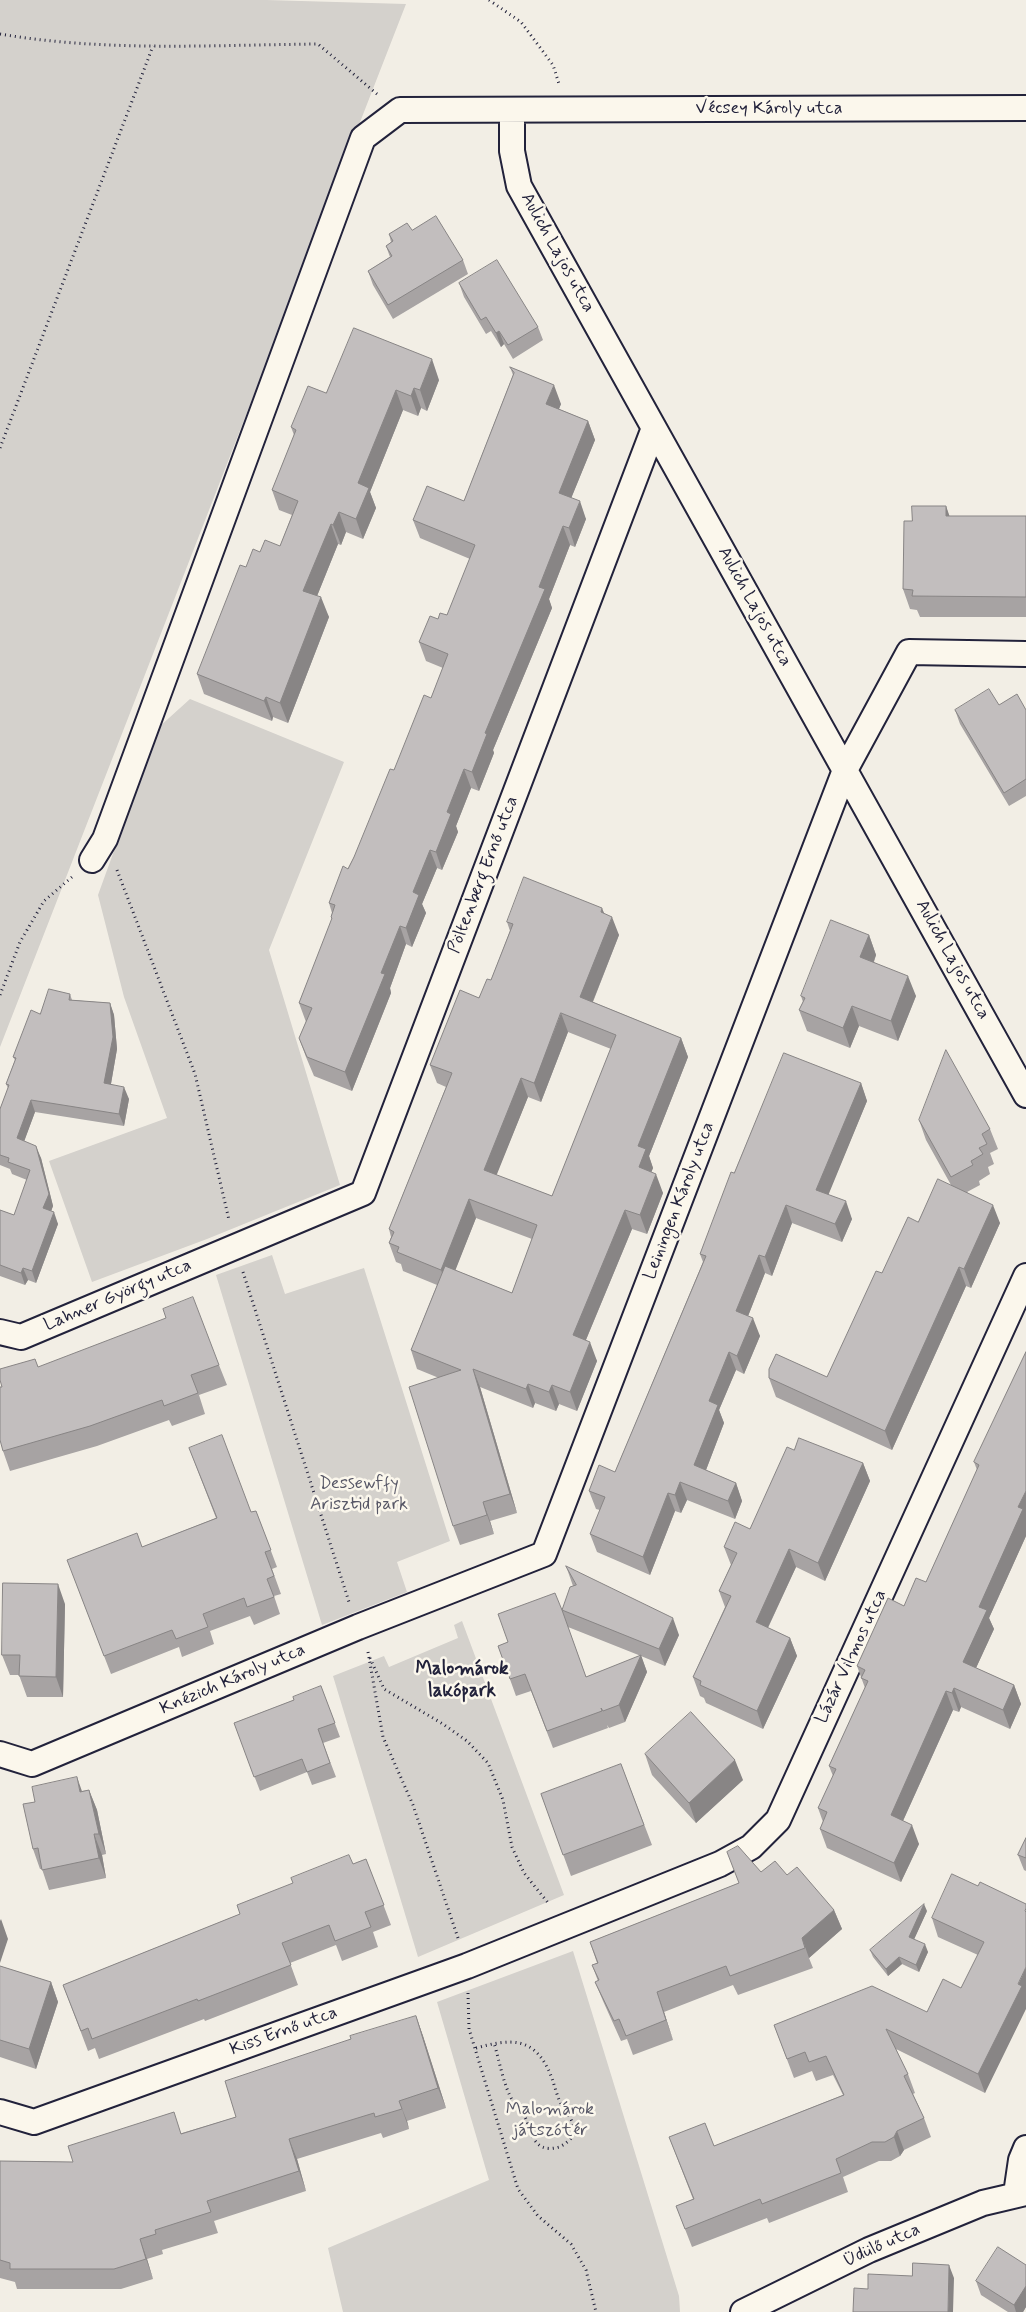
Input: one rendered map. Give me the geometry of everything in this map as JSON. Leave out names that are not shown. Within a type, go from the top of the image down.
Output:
[{"type":"street","name":"Vécsey Károly utca","points":[[400,110],[1026,108]]},
{"type":"street","points":[[92,860],[105,839],[363,138],[400,110]]},
{"type":"street","name":"Aulich Lajos utca","points":[[512,110],[512,151],[520,186],[845,770],[1015,1054],[1026,1095]]},
{"type":"street","name":"Pöltenberg Ernő utca","points":[[235,1247],[363,1193],[654,428]]},
{"type":"street","name":"Leiningen Károly utca","points":[[465,1585],[544,1554],[845,770],[908,652],[1026,654]]},
{"type":"street","name":"Lahner György utca","points":[[0,1332],[21,1338],[235,1247]]},
{"type":"street","name":"Lázár Vilmos utca","points":[[566,1926],[720,1864],[751,1847],[778,1820],[1026,1276]]},
{"type":"street","name":"Knézich Károly utca","points":[[0,1754],[32,1764],[349,1631],[465,1585]]},
{"type":"street","name":"Kiss Ernő utca","points":[[0,2112],[34,2122],[467,1966],[566,1926]]},
{"type":"street","points":[[1021,2194],[1021,2160],[1026,2148]]},
{"type":"street","name":"Üdülő utca","points":[[743,2312],[869,2250],[983,2203],[1021,2194]]},
{"type":"path","points":[[489,0],[521,22],[553,65],[568,110]]},
{"type":"path","points":[[0,34],[79,44],[153,46],[318,44],[365,86],[400,110]]},
{"type":"path","points":[[0,448],[153,46]]},
{"type":"path","points":[[0,995],[20,942],[44,901],[92,860]]},
{"type":"path","points":[[368,1652],[384,1689],[468,1741],[488,1763],[503,1800],[512,1847],[524,1873],[566,1926]]},
{"type":"path","points":[[476,2048],[494,2043],[511,2041],[530,2045],[542,2056],[561,2105],[570,2116],[573,2126],[570,2139],[562,2146],[546,2148],[535,2142],[523,2113],[512,2100],[494,2043]]},
{"type":"green space","points":[[0,0],[266,0],[406,4],[0,1047]]},
{"type":"green space","points":[[190,699],[344,762],[269,950],[340,1185],[207,1239],[92,1282],[49,1161],[167,1118],[124,997],[98,895],[159,727]]},
{"type":"green space","name":"Dessewffy Arisztid park","points":[[272,1255],[285,1294],[364,1268],[450,1541],[397,1562],[407,1592],[322,1625],[216,1275]]},
{"type":"green space","points":[[462,1621],[564,1895],[418,1957],[333,1676],[384,1656],[389,1667],[458,1638],[454,1625]]},
{"type":"green space","name":"Malomárok játszótér","points":[[573,1951],[679,2296],[680,2312],[343,2312],[328,2248],[489,2180],[437,2002]]},
{"type":"building","points":[[436,216],[463,260],[388,305],[368,271],[392,256],[386,246],[393,241],[389,234],[407,223],[412,230]]},
{"type":"building","points":[[497,260],[538,327],[508,345],[499,331],[496,333],[486,317],[481,320],[459,283]]},
{"type":"building","points":[[354,328],[432,359],[420,390],[414,388],[411,396],[396,390],[358,483],[369,488],[356,519],[339,512],[333,525],[331,524],[303,591],[321,597],[280,703],[266,697],[264,701],[197,674],[240,565],[246,567],[253,549],[260,552],[265,540],[280,546],[298,501],[272,490],[296,430],[291,427],[308,386],[326,393]]},
{"type":"building","points":[[510,367],[554,385],[546,404],[588,421],[559,493],[580,501],[569,528],[563,526],[539,587],[545,589],[485,733],[487,734],[472,772],[464,769],[447,812],[451,814],[436,852],[430,850],[413,892],[419,895],[406,928],[400,926],[381,973],[385,974],[345,1072],[307,1057],[299,1038],[312,1008],[299,1003],[332,918],[335,905],[329,903],[343,866],[348,869],[354,857],[390,769],[394,770],[424,695],[431,698],[448,654],[419,642],[430,616],[438,619],[440,613],[447,615],[475,545],[413,520],[427,486],[464,501],[514,373]]},
{"type":"building","points":[[912,506],[946,506],[946,516],[1026,516],[1026,597],[912,596],[913,590],[903,589],[904,521],[912,521]]},
{"type":"building","points":[[989,689],[999,705],[1017,694],[1026,710],[1026,779],[1004,793],[955,710]]},
{"type":"building","points":[[524,877],[602,908],[601,912],[612,917],[580,997],[681,1038],[638,1146],[646,1149],[639,1167],[656,1174],[640,1215],[625,1210],[573,1335],[590,1342],[570,1392],[552,1385],[549,1392],[528,1384],[526,1389],[473,1369],[510,1494],[483,1502],[487,1515],[453,1526],[409,1387],[461,1370],[411,1350],[445,1266],[512,1293],[537,1225],[469,1199],[441,1270],[397,1252],[399,1247],[389,1243],[394,1232],[389,1229],[452,1073],[430,1065],[460,990],[479,998],[487,979],[491,980],[513,924],[507,922]],"holes":[[[561,1013],[616,1035],[552,1196],[484,1170],[521,1078],[534,1083]]]},
{"type":"building","points":[[831,920],[869,935],[860,957],[908,976],[891,1021],[852,1006],[843,1028],[799,1010],[805,998],[801,996]]},
{"type":"building","points":[[49,989],[70,994],[69,1000],[110,1003],[113,1037],[104,1083],[124,1087],[119,1114],[31,1100],[17,1138],[36,1146],[49,1194],[43,1208],[54,1212],[32,1271],[23,1268],[21,1273],[0,1265],[0,1210],[14,1215],[30,1170],[8,1162],[9,1158],[0,1155],[0,1109],[9,1085],[6,1084],[16,1058],[13,1057],[31,1010],[40,1014]]},
{"type":"building","points":[[946,1050],[990,1129],[982,1134],[987,1144],[979,1148],[983,1154],[971,1161],[973,1165],[951,1177],[919,1120]]},
{"type":"building","points":[[784,1053],[861,1083],[816,1190],[846,1201],[835,1224],[786,1205],[765,1257],[759,1255],[736,1311],[753,1318],[737,1356],[729,1352],[709,1401],[718,1405],[694,1465],[736,1483],[728,1501],[680,1482],[675,1495],[668,1493],[643,1557],[590,1534],[605,1497],[589,1491],[599,1465],[615,1472],[706,1256],[700,1254],[731,1172],[734,1173]]},
{"type":"building","points":[[938,1179],[993,1205],[964,1269],[959,1267],[885,1431],[769,1378],[769,1369],[776,1354],[827,1377],[876,1271],[882,1273],[908,1217],[918,1222]]},
{"type":"building","points":[[193,1297],[219,1365],[191,1375],[198,1393],[164,1406],[162,1400],[90,1426],[3,1451],[0,1440],[0,1387],[2,1387],[0,1369],[35,1359],[38,1367],[166,1318],[163,1309]]},
{"type":"building","points":[[1026,1352],[1026,1491],[1018,1507],[1023,1509],[979,1607],[987,1610],[963,1662],[1014,1685],[1003,1710],[954,1688],[952,1693],[946,1691],[891,1815],[912,1825],[894,1863],[820,1829],[827,1812],[818,1808],[836,1769],[829,1766],[868,1681],[861,1678],[865,1670],[857,1666],[888,1598],[904,1606],[916,1578],[926,1582],[979,1465],[974,1462]]},
{"type":"building","points":[[222,1435],[251,1512],[256,1511],[271,1550],[265,1552],[274,1576],[267,1579],[274,1597],[247,1607],[244,1598],[203,1614],[208,1627],[176,1639],[172,1630],[104,1656],[67,1560],[137,1533],[142,1547],[217,1518],[189,1448]]},
{"type":"building","points":[[799,1438],[863,1463],[818,1563],[789,1549],[756,1622],[790,1638],[757,1711],[700,1685],[701,1681],[693,1677],[731,1596],[719,1591],[737,1553],[724,1547],[735,1522],[750,1529],[787,1447],[794,1450]]},
{"type":"building","points":[[566,1566],[673,1618],[659,1649],[562,1610],[570,1587],[576,1585]]},
{"type":"building","points":[[3,1583],[58,1584],[56,1677],[19,1676],[20,1655],[2,1655]]},
{"type":"building","points":[[555,1593],[586,1677],[641,1655],[619,1705],[603,1711],[601,1708],[602,1711],[547,1731],[525,1674],[510,1679],[498,1646],[508,1642],[498,1614]]},
{"type":"building","points":[[321,1686],[335,1723],[318,1729],[330,1763],[307,1772],[302,1759],[254,1777],[234,1723],[294,1700],[293,1697]]},
{"type":"building","points":[[691,1712],[735,1760],[689,1803],[645,1754]]},
{"type":"building","points":[[621,1764],[644,1825],[563,1855],[541,1794]]},
{"type":"building","points":[[77,1777],[80,1792],[89,1790],[99,1834],[94,1834],[99,1858],[42,1870],[38,1848],[33,1849],[23,1804],[35,1802],[32,1787]]},
{"type":"building","points":[[1026,1838],[1026,1858],[1018,1855]]},
{"type":"building","points":[[738,1846],[761,1872],[775,1861],[787,1875],[797,1867],[834,1910],[802,1938],[805,1948],[730,1976],[726,1966],[657,1992],[666,2020],[626,2036],[619,2019],[614,2021],[595,1982],[599,1980],[592,1965],[598,1963],[590,1942],[739,1883],[727,1852]]},
{"type":"building","points":[[349,1855],[353,1864],[366,1859],[384,1905],[365,1912],[371,1927],[335,1941],[329,1925],[282,1943],[291,1965],[92,2039],[88,2028],[81,2031],[63,1985],[240,1914],[237,1905],[293,1883],[291,1878]]},
{"type":"building","points":[[952,1874],[978,1886],[980,1882],[1026,1904],[1026,1967],[1018,1984],[1022,1986],[978,2074],[886,2029],[908,2074],[904,2076],[924,2118],[897,2131],[894,2137],[885,2142],[872,2142],[836,2159],[841,2173],[762,2204],[760,2199],[685,2229],[676,2206],[694,2199],[669,2137],[705,2123],[714,2146],[844,2095],[826,2056],[809,2062],[805,2052],[787,2059],[774,2025],[872,1986],[927,2012],[943,1979],[961,1988],[984,1942],[932,1918]]},
{"type":"building","points":[[924,1904],[909,1937],[925,1944],[916,1965],[899,1957],[886,1969],[870,1950]]},
{"type":"building","points":[[0,1966],[51,1982],[29,2049],[0,2040]]},
{"type":"building","points":[[416,2016],[438,2088],[399,2101],[402,2109],[375,2117],[374,2113],[289,2139],[299,2171],[207,2201],[211,2212],[155,2230],[156,2234],[140,2239],[146,2259],[114,2269],[10,2269],[10,2263],[0,2260],[0,2161],[73,2162],[68,2146],[174,2112],[181,2134],[236,2117],[225,2081],[351,2039],[350,2036]]},
{"type":"building","points":[[998,2247],[1026,2265],[1026,2286],[1014,2305],[976,2281]]},
{"type":"building","points":[[913,2263],[949,2265],[948,2312],[853,2312],[854,2288],[868,2289],[868,2274],[912,2276]]},
{"type":"district","name":"Malomárok lakópark","points":[[462,1681]]}]
